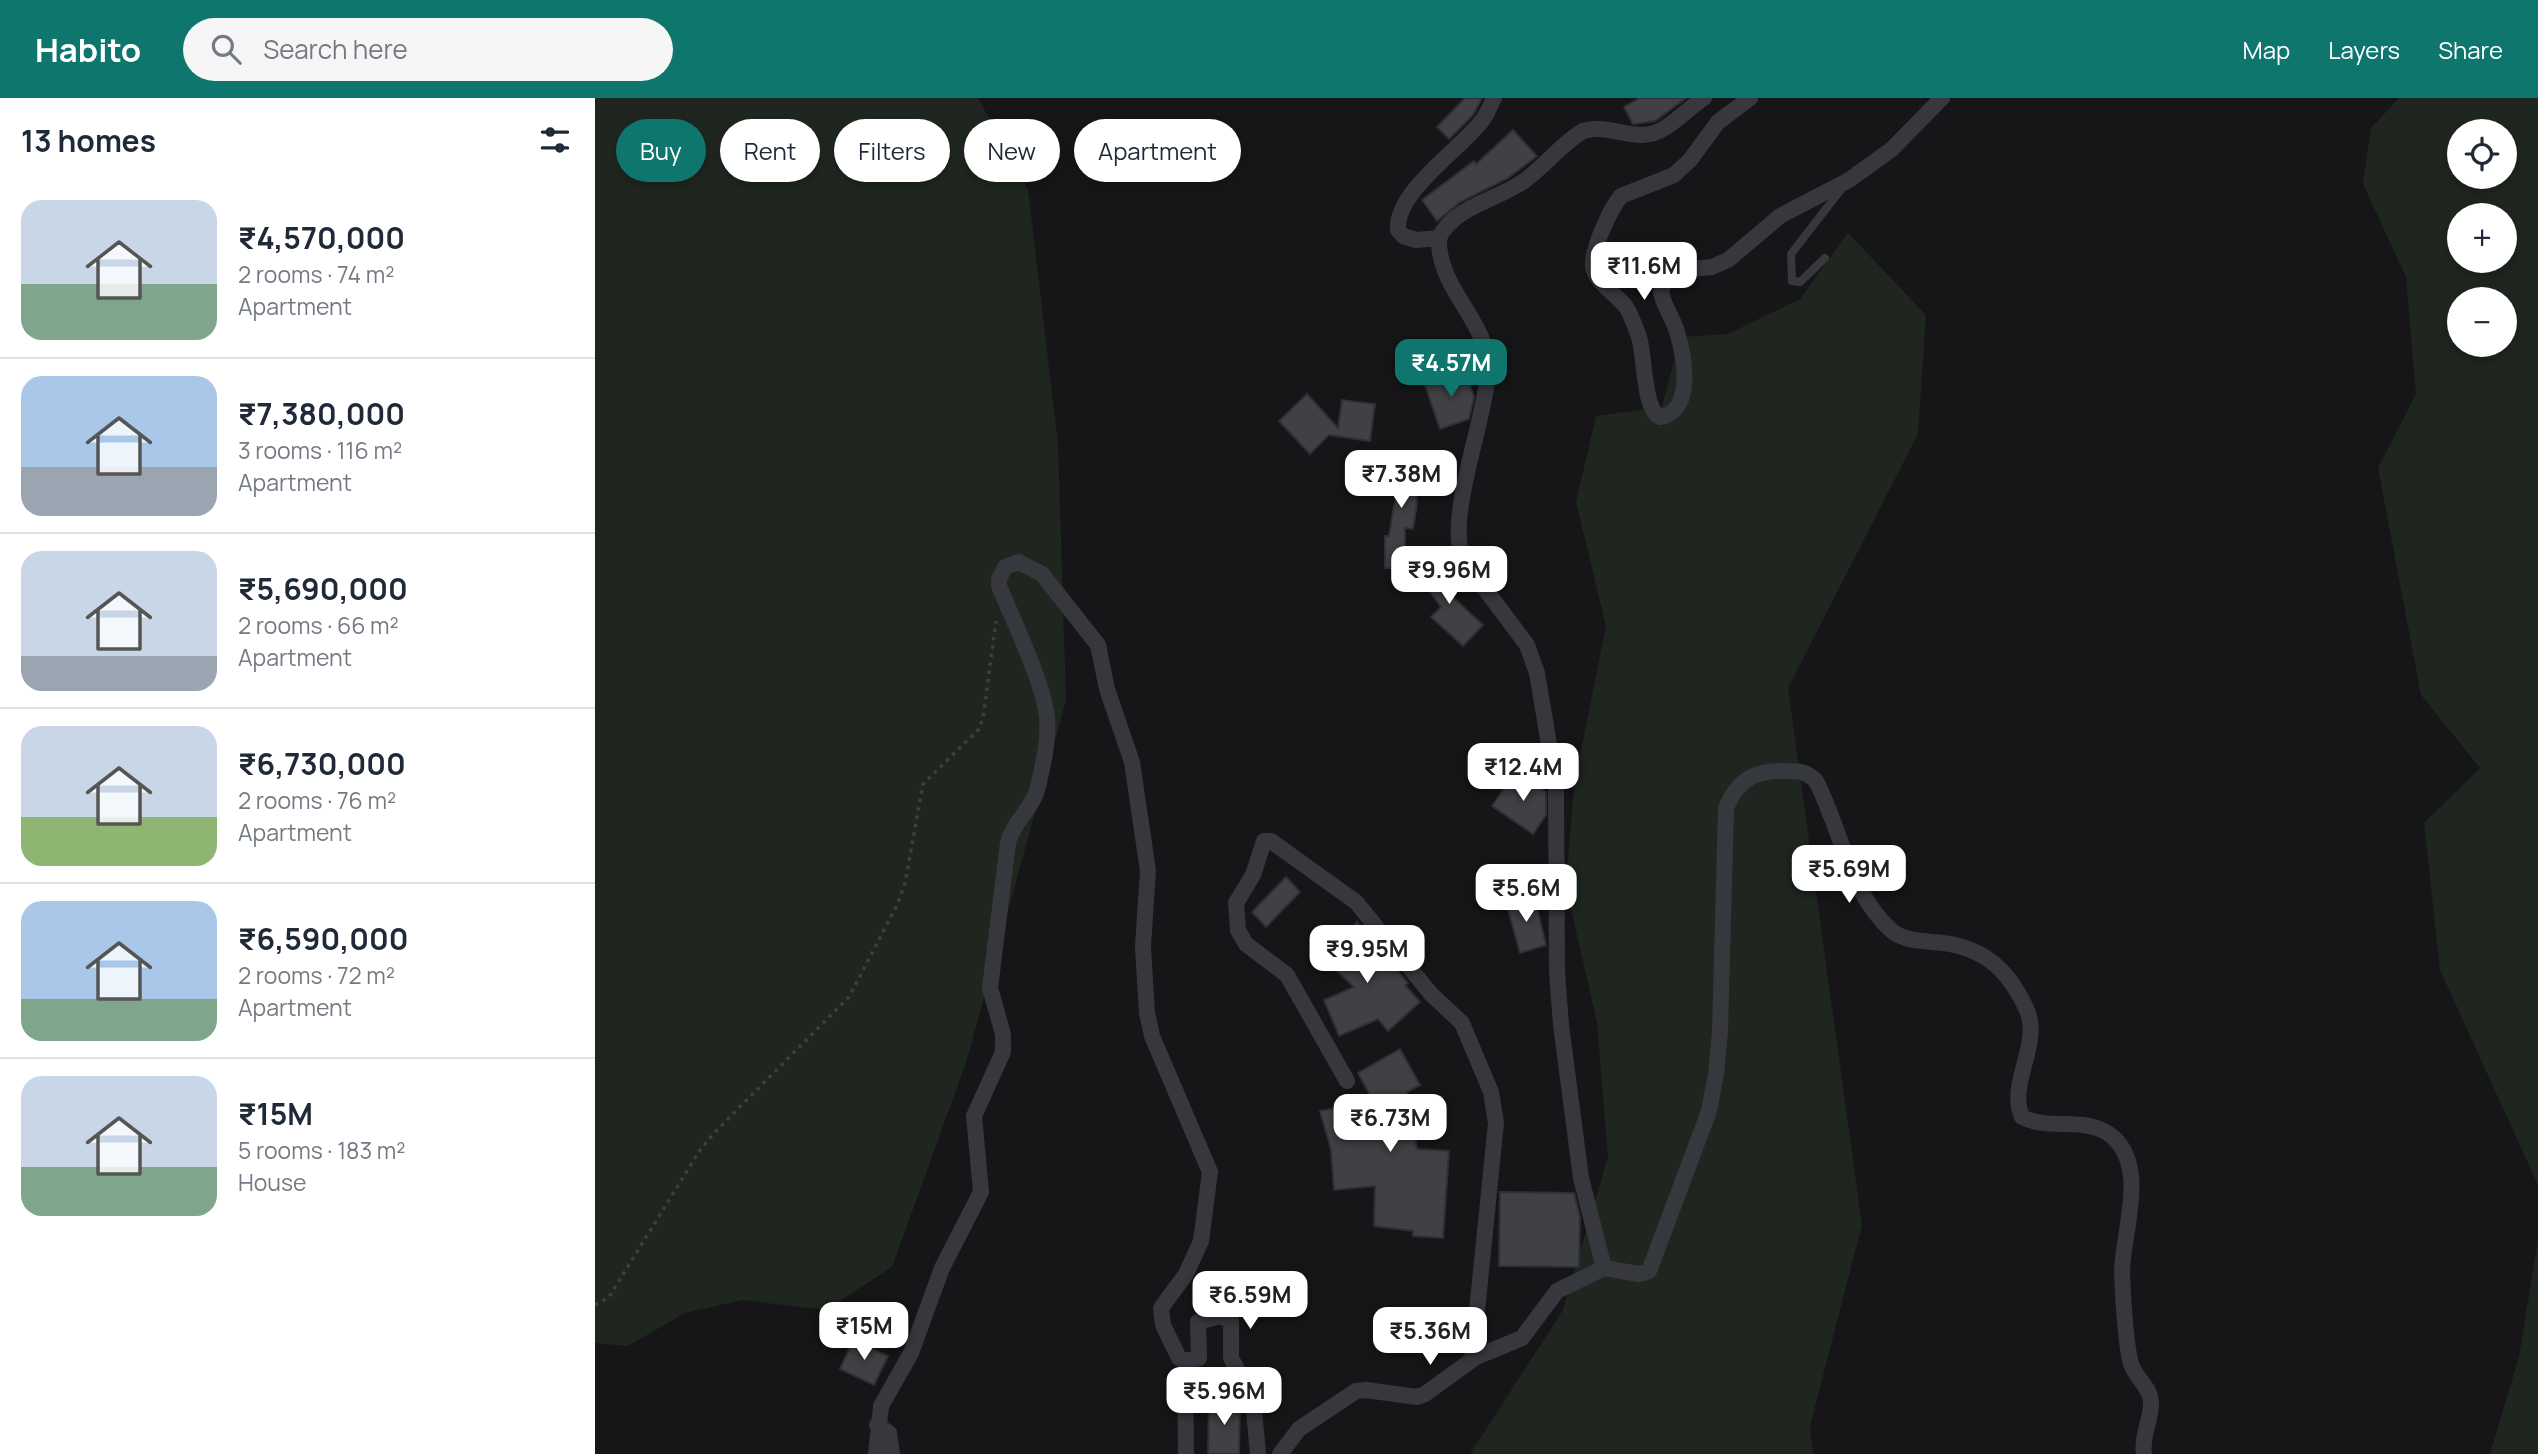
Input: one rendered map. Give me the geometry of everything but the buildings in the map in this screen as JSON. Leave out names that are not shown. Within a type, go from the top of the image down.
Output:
[{"type":"street","points":[[1494,98],[1480,124],[1415,191],[1400,211],[1398,223],[1403,236],[1416,240],[1439,238],[1450,224],[1467,211],[1520,184],[1583,131],[1595,128],[1648,135],[1704,98]]},
{"type":"street","points":[[1750,98],[1718,121],[1690,160],[1674,175],[1621,196],[1601,236],[1593,260],[1595,273],[1626,306],[1632,319],[1642,350],[1649,399],[1655,415],[1670,415],[1682,402],[1681,351],[1661,292],[1667,275],[1677,270],[1712,267],[1728,260],[1780,216],[1849,180],[1892,149],[1942,98]]},
{"type":"street","points":[[1439,238],[1444,268],[1453,288],[1480,330],[1487,360],[1485,393],[1466,479],[1459,549],[1464,561],[1527,645],[1537,673],[1554,762],[1558,1000],[1581,1178],[1604,1268]]},
{"type":"street","points":[[876,1454],[881,1406],[911,1353],[929,1311],[942,1268],[979,1200],[982,1172],[974,1110],[1003,1052],[1003,1034],[990,988],[1008,843],[1014,827],[1033,802],[1044,758],[1048,722],[1043,700],[999,586],[1000,573],[1009,563],[1030,565],[1042,574],[1091,634],[1100,651],[1107,689],[1132,762],[1148,872],[1143,946],[1147,1013],[1152,1036],[1210,1172],[1204,1225],[1196,1253],[1186,1274],[1161,1308],[1163,1325],[1179,1358],[1185,1361],[1199,1358],[1198,1321],[1220,1316],[1229,1318],[1233,1325],[1231,1358],[1253,1399],[1258,1454]]},
{"type":"street","points":[[1280,1454],[1285,1443],[1299,1429],[1356,1391],[1417,1397],[1472,1360],[1522,1338],[1557,1291],[1604,1268],[1639,1274],[1649,1271],[1709,1111],[1720,1032],[1726,808],[1740,784],[1751,775],[1765,771],[1803,771],[1816,781],[1865,894],[1885,925],[1904,938],[1962,945],[1986,955],[2022,1000],[2031,1022],[2019,1093],[2019,1110],[2022,1117],[2039,1122],[2095,1126],[2120,1144],[2131,1189],[2122,1274],[2131,1361],[2151,1403],[2143,1439],[2144,1454]]},
{"type":"street","points":[[1347,1081],[1287,975],[1246,944],[1238,930],[1236,903],[1253,875],[1264,841],[1272,841],[1356,902],[1431,994],[1462,1023],[1474,1048],[1491,1092],[1496,1123],[1472,1360]]},
{"type":"street","points":[[1185,1361],[1186,1454]]},
{"type":"street","points":[[877,1425],[890,1433],[892,1454]]},
{"type":"lane","points":[[1825,258],[1800,282],[1792,281],[1791,254],[1849,180]]},
{"type":"path","points":[[595,1305],[609,1297],[707,1141],[835,1014],[862,975],[905,883],[923,784],[979,729],[983,718],[999,586]]},
{"type":"shaded area","points":[[595,98],[978,98],[990,119],[964,119],[964,182],[1024,182],[1028,189],[1058,444],[1066,700],[966,1063],[892,1267],[826,1310],[742,1300],[685,1313],[628,1346],[595,1343]]},
{"type":"shaded area","points":[[2399,98],[2538,98],[2538,1185],[2440,970],[2424,823],[2480,768],[2421,695],[2378,468],[2416,394],[2406,277],[2363,184],[2371,128]]},
{"type":"shaded area","points":[[1848,233],[1926,315],[1918,434],[1788,688],[1862,1225],[1810,1426],[1813,1454],[1470,1454],[1563,1310],[1608,1157],[1597,1022],[1566,887],[1574,786],[1606,626],[1576,502],[1596,416],[1662,407],[1680,337],[1728,334],[1800,299]]},
{"type":"shaded area","points":[[2538,1240],[2538,1454],[2490,1454],[2519,1357]]}]
